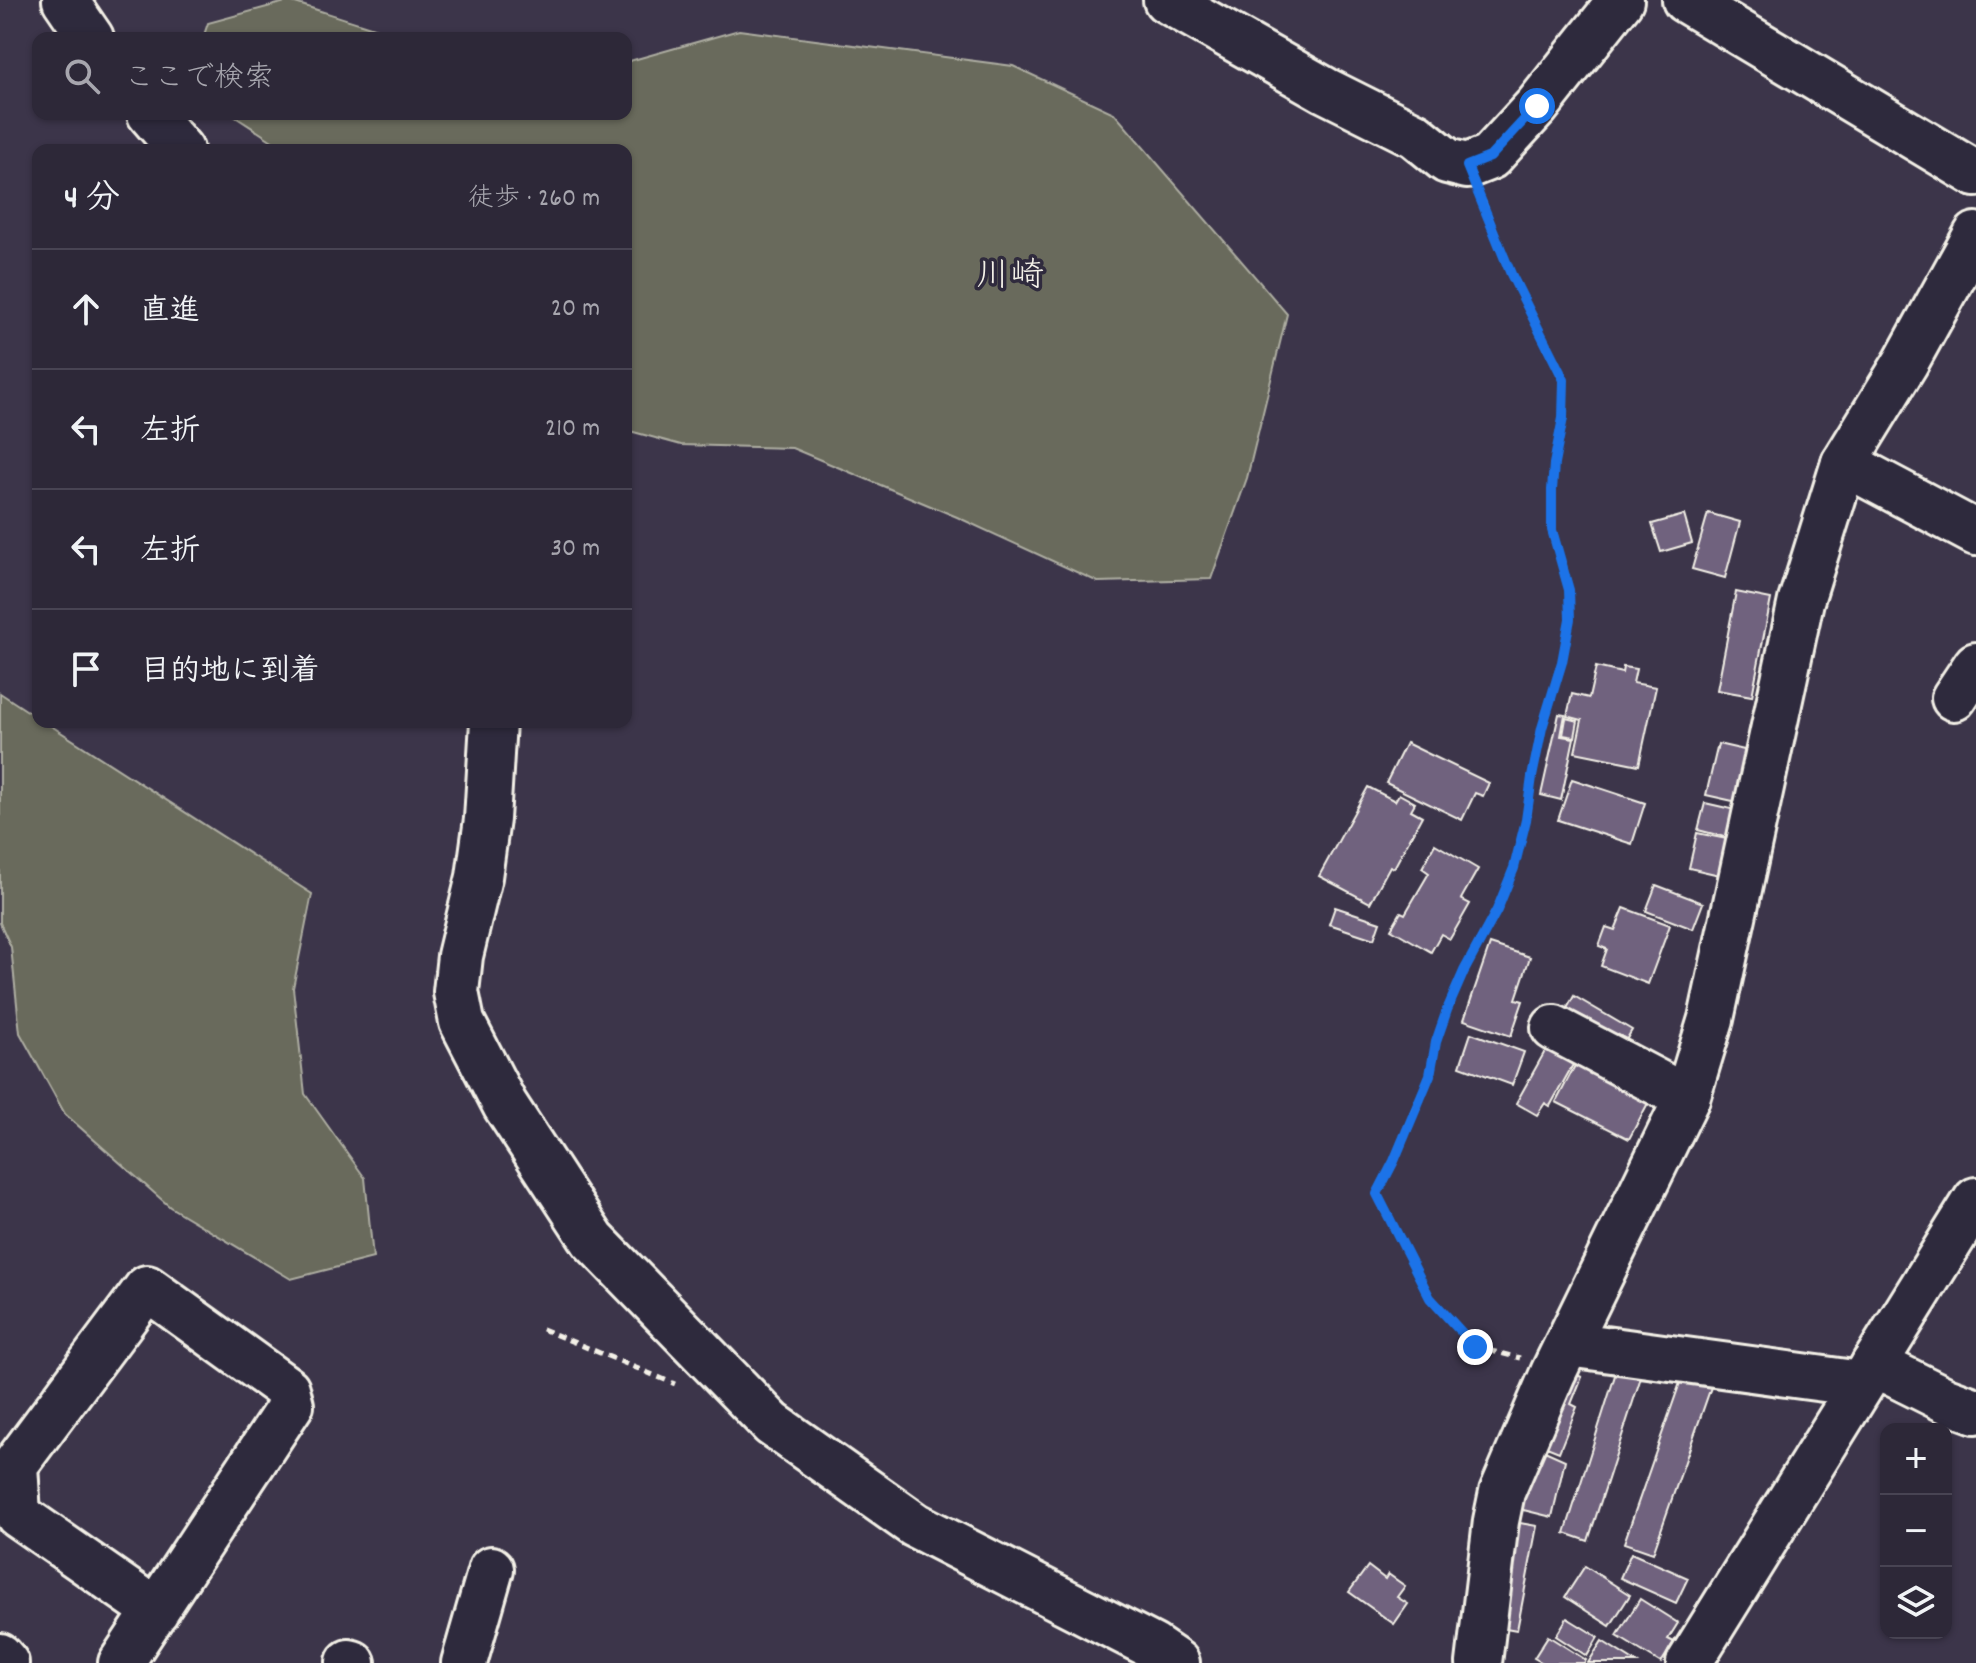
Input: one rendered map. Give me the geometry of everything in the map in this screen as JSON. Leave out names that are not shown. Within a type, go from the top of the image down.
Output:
[{"type":"street","points":[[65,0],[87,32]]},
{"type":"street","points":[[1166,0],[1325,90],[1415,135],[1447,161],[1467,166],[1490,157],[1537,106],[1621,0]]},
{"type":"street","points":[[1685,0],[1976,174]]},
{"type":"street","points":[[155,120],[176,144]]},
{"type":"street","points":[[1479,1663],[1502,1492],[1561,1359],[1687,1098],[1711,1019],[1801,601],[1844,463],[1906,362],[1976,235]]},
{"type":"street","points":[[1844,463],[1976,533]]},
{"type":"street","points":[[493,728],[479,877],[460,956],[456,992],[462,1022],[505,1105],[593,1240],[772,1424],[915,1525],[1152,1646],[1177,1663]]},
{"type":"street","points":[[1554,1028],[1687,1098]]},
{"type":"street","points":[[1689,1663],[1976,1200]]},
{"type":"street","points":[[121,1663],[156,1611],[291,1405],[287,1389],[147,1288],[15,1465],[18,1515],[156,1611]]},
{"type":"street","points":[[1561,1359],[1867,1374],[1976,1411]]},
{"type":"street","points":[[464,1663],[491,1569]]},
{"type":"street","points":[[0,1656],[6,1663]]},
{"type":"path","points":[[1467,166],[1511,274],[1564,380],[1563,418],[1554,464],[1552,530],[1569,590],[1570,619],[1562,662],[1542,728],[1514,868],[1497,910],[1453,997],[1436,1042],[1430,1075],[1377,1194],[1430,1298],[1475,1347],[1527,1360],[1561,1359]]},
{"type":"path","points":[[542,1329],[686,1389]]},
{"type":"green space","points":[[289,1],[386,32],[205,32],[208,23]]},
{"type":"green space","points":[[739,30],[1013,66],[1114,113],[1287,314],[1247,478],[1211,579],[1098,582],[957,517],[792,448],[681,445],[632,432],[632,144],[277,144],[240,120],[632,120],[632,60]]},
{"type":"green space","points":[[0,693],[32,714],[32,728],[54,728],[312,894],[293,988],[305,1094],[365,1178],[373,1258],[291,1279],[170,1207],[65,1114],[20,1033],[11,947],[0,923]]},
{"type":"building","points":[[1708,513],[1740,522],[1725,578],[1692,569]]},
{"type":"building","points":[[1684,515],[1692,543],[1661,552],[1652,524]]},
{"type":"building","points":[[1736,592],[1771,599],[1752,696],[1717,690]]},
{"type":"building","points":[[1596,667],[1622,673],[1623,667],[1636,669],[1633,683],[1656,687],[1639,765],[1575,752],[1582,720],[1567,716],[1572,694],[1589,698]]},
{"type":"building","points":[[1559,714],[1565,715],[1561,736],[1574,738],[1561,800],[1541,795]]},
{"type":"building","points":[[1566,718],[1578,721],[1575,737],[1563,735]]},
{"type":"building","points":[[1406,743],[1489,783],[1483,796],[1475,793],[1462,820],[1386,783]]},
{"type":"building","points":[[1718,744],[1753,752],[1742,803],[1706,795]]},
{"type":"building","points":[[1572,779],[1645,803],[1632,844],[1558,820]]},
{"type":"building","points":[[1368,787],[1395,801],[1399,794],[1415,803],[1411,810],[1422,816],[1394,868],[1390,866],[1370,903],[1319,876]]},
{"type":"building","points":[[1705,803],[1740,811],[1733,839],[1698,830]]},
{"type":"building","points":[[1697,833],[1732,840],[1724,876],[1689,868]]},
{"type":"building","points":[[1435,844],[1478,869],[1461,899],[1470,904],[1450,939],[1441,934],[1431,952],[1391,929],[1401,912],[1405,914],[1429,873],[1422,868]]},
{"type":"building","points":[[1656,885],[1703,903],[1693,929],[1646,911]]},
{"type":"building","points":[[1335,907],[1380,922],[1374,939],[1329,924]]},
{"type":"building","points":[[1624,908],[1670,925],[1648,984],[1601,966],[1607,949],[1599,946],[1606,927],[1615,930]]},
{"type":"building","points":[[1490,944],[1530,957],[1516,999],[1523,1001],[1511,1036],[1464,1020]]},
{"type":"building","points":[[1574,996],[1632,1030],[1619,1052],[1561,1019]]},
{"type":"building","points":[[1471,1033],[1524,1052],[1512,1085],[1460,1066]]},
{"type":"building","points":[[1553,1037],[1580,1052],[1550,1106],[1545,1103],[1537,1115],[1516,1103]]},
{"type":"building","points":[[1582,1052],[1655,1090],[1629,1139],[1556,1102]]},
{"type":"building","points":[[1617,1369],[1641,1377],[1588,1541],[1565,1533]]},
{"type":"building","points":[[1569,1372],[1582,1377],[1571,1404],[1577,1407],[1559,1452],[1539,1444]]},
{"type":"building","points":[[1682,1377],[1711,1387],[1653,1553],[1624,1543]]},
{"type":"building","points":[[1538,1448],[1565,1460],[1552,1517],[1515,1508]]},
{"type":"building","points":[[1520,1523],[1537,1526],[1517,1630],[1500,1627]]},
{"type":"building","points":[[1631,1553],[1688,1578],[1676,1603],[1620,1578]]},
{"type":"building","points":[[1368,1566],[1385,1579],[1388,1574],[1405,1586],[1397,1597],[1408,1604],[1394,1624],[1349,1592]]},
{"type":"building","points":[[1585,1566],[1630,1595],[1610,1626],[1565,1597]]},
{"type":"building","points":[[1640,1599],[1678,1623],[1668,1639],[1674,1642],[1661,1663],[1617,1636]]},
{"type":"building","points":[[1567,1618],[1598,1637],[1587,1656],[1556,1636]]},
{"type":"building","points":[[1548,1636],[1586,1660],[1584,1663],[1543,1663],[1534,1658]]},
{"type":"building","points":[[1602,1641],[1637,1663],[1588,1663]]},
{"type":"district","name":"川崎","points":[[1010,278]]},
{"type":"route","points":[[1475,1347],[1430,1298],[1377,1194],[1430,1075],[1436,1042],[1447,1010],[1497,910],[1514,868],[1542,728],[1562,662],[1570,619],[1569,590],[1552,530],[1554,464],[1563,418],[1564,380],[1511,274],[1467,166],[1490,157],[1537,106]]}]
